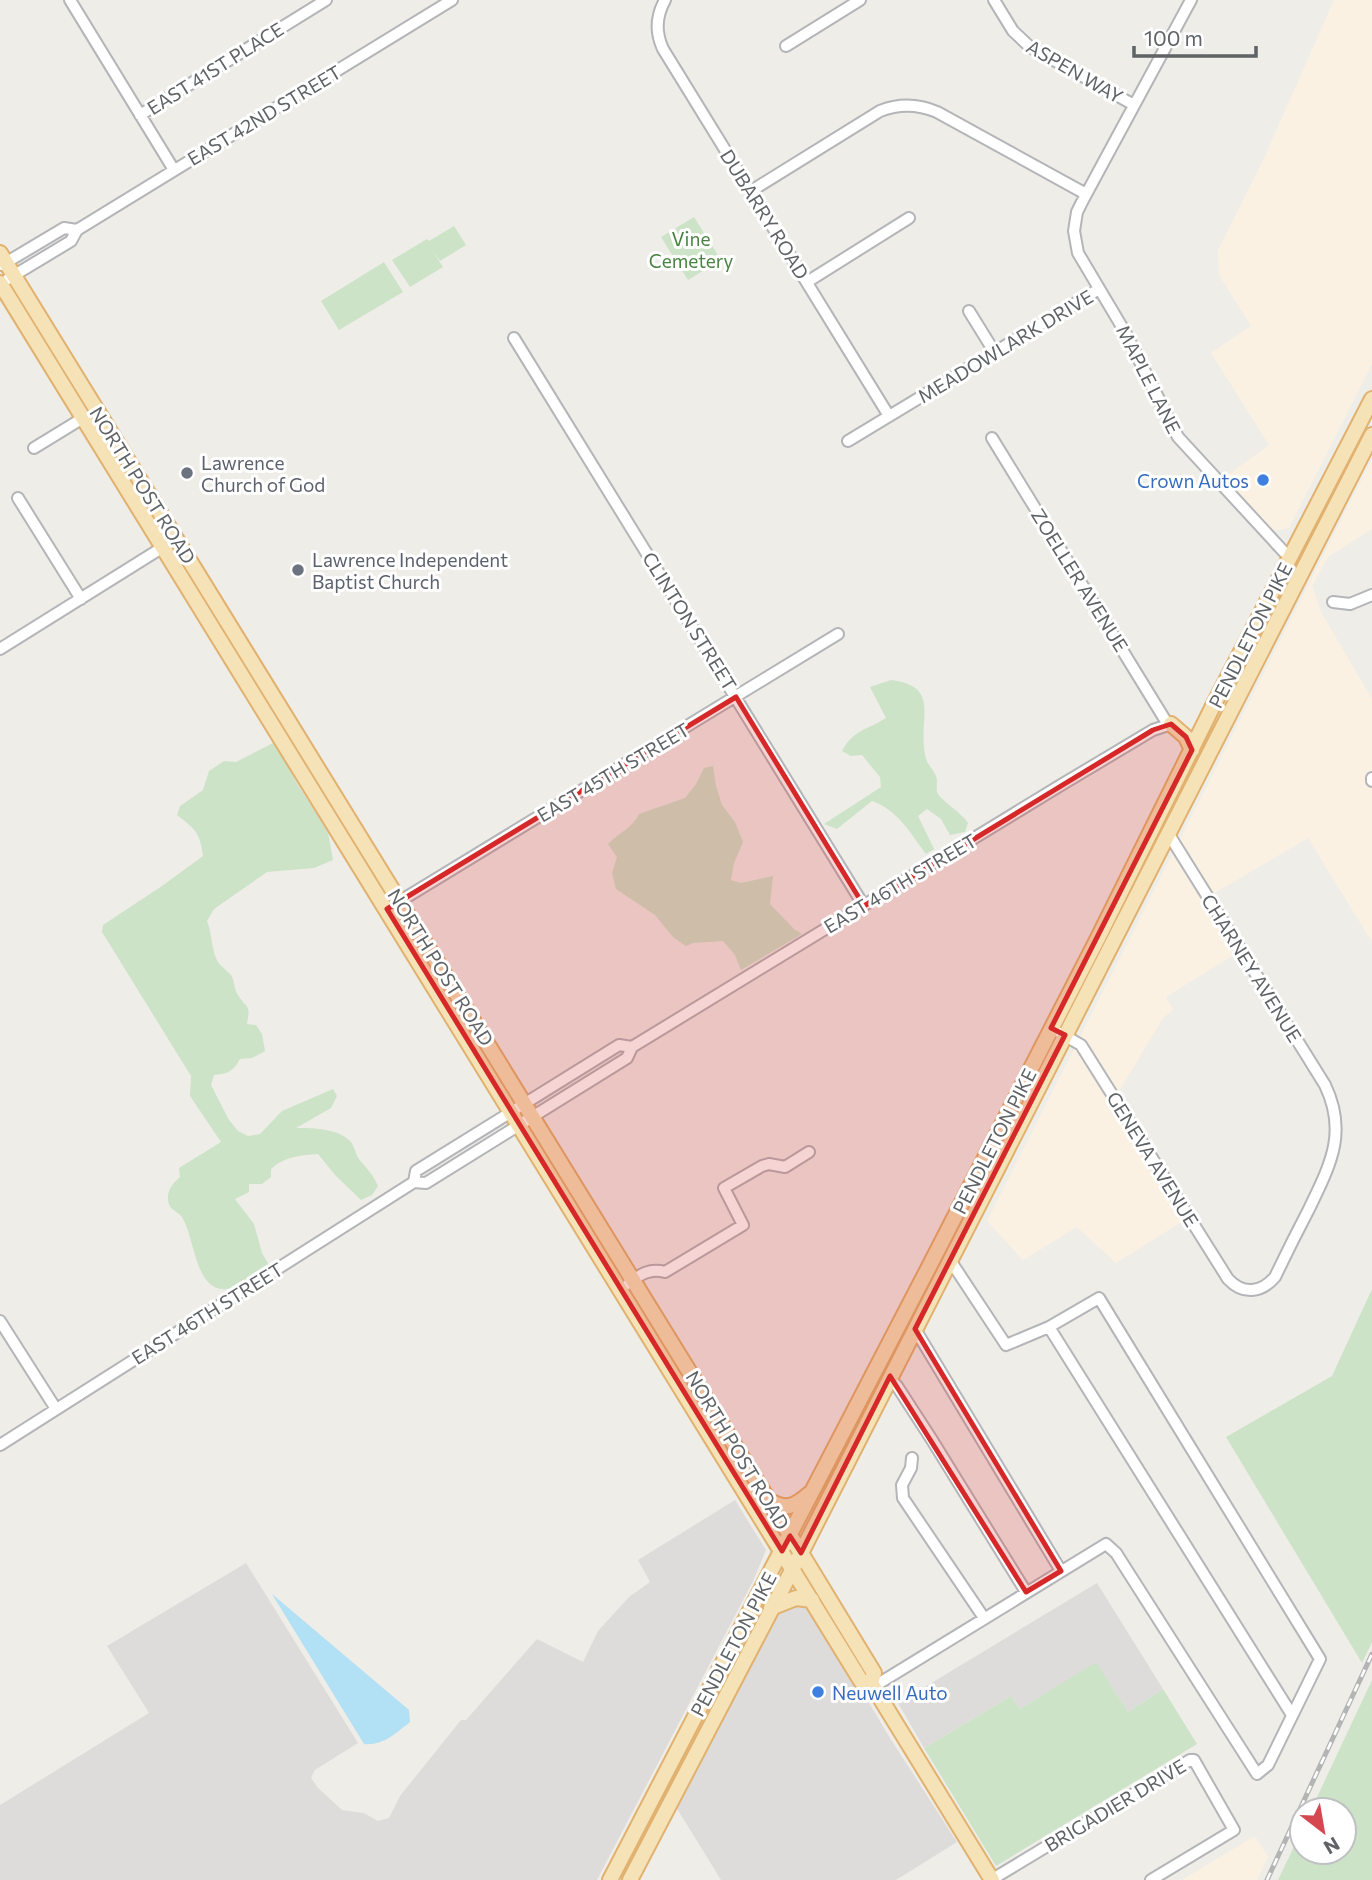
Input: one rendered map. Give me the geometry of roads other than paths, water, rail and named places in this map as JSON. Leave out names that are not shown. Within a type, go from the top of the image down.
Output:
[{"type":"main road","name":"NORTH POST ROAD","points":[[2,261],[14,276],[529,1109],[792,1569],[861,1681],[872,1685],[992,1880]]},
{"type":"main road","name":"NORTH POST ROAD","points":[[0,284],[516,1117],[790,1535],[874,1673],[872,1685]]},
{"type":"main road","name":"PENDLETON PIKE","points":[[610,1880],[813,1491],[1372,399]]},
{"type":"main road","name":"PENDLETON PIKE","points":[[630,1880],[801,1553],[1372,435]]},
{"type":"main road","points":[[1169,723],[1205,722]]},
{"type":"main road","points":[[1169,723],[1186,737],[1192,750]]},
{"type":"main road","points":[[768,1500],[786,1507],[797,1503],[813,1491]]},
{"type":"main road","points":[[771,1608],[796,1598],[812,1600]]},
{"type":"street","points":[[69,0],[174,170]]},
{"type":"street","name":"EAST 41ST PLACE","points":[[140,114],[327,0]]},
{"type":"street","name":"EAST 42ND STREET","points":[[0,284],[71,241],[77,230],[452,0]]},
{"type":"street","points":[[786,46],[860,0]]},
{"type":"street","name":"ASPEN WAY","points":[[993,0],[1013,31],[1030,47],[1134,105]]},
{"type":"street","name":"MEADOWLARK DRIVE","points":[[848,441],[1099,289],[1082,260],[1075,238],[1077,212],[1191,0]]},
{"type":"street","name":"DUBARRY ROAD","points":[[663,3],[657,28],[663,49],[889,416]]},
{"type":"street","points":[[751,191],[880,111],[898,105],[913,105],[937,113],[1086,194]]},
{"type":"street","points":[[807,282],[909,218]]},
{"type":"street","name":"EAST 42ND STREET","points":[[2,261],[64,228],[77,230]]},
{"type":"street","name":"MAPLE LANE","points":[[1099,289],[1125,332],[1180,440],[1284,552],[1291,556]]},
{"type":"street","points":[[969,311],[995,353]]},
{"type":"street","name":"CLINTON STREET","points":[[514,338],[863,906]]},
{"type":"street","points":[[34,448],[83,418]]},
{"type":"street","name":"ZOELLER AVENUE","points":[[992,438],[1169,723]]},
{"type":"street","points":[[18,498],[80,599]]},
{"type":"street","points":[[2,645],[176,539]]},
{"type":"street","points":[[1333,602],[1350,604],[1372,595]]},
{"type":"street","name":"EAST 45TH STREET","points":[[387,909],[838,634]]},
{"type":"street","name":"EAST 46TH STREET","points":[[0,1445],[414,1182],[416,1171],[627,1058],[632,1046],[1077,775],[1169,723]]},
{"type":"street","name":"CHARNEY AVENUE","points":[[1168,833],[1325,1085],[1332,1104],[1336,1136],[1328,1170],[1275,1277],[1264,1288],[1251,1290]]},
{"type":"street","name":"GENEVA AVENUE","points":[[1051,1028],[1082,1045],[1228,1279],[1237,1287],[1251,1290]]},
{"type":"street","points":[[627,1284],[655,1269],[665,1272],[743,1225],[724,1188],[762,1166],[769,1164],[785,1167],[810,1152]]},
{"type":"street","points":[[872,1685],[1106,1544],[1116,1553],[1257,1774],[1268,1765],[1320,1659],[1099,1298],[1049,1327],[1006,1345],[950,1259]]},
{"type":"street","points":[[0,1321],[56,1409]]},
{"type":"street","points":[[1049,1327],[1292,1715]]},
{"type":"street","points":[[915,1329],[1061,1571]]},
{"type":"street","points":[[889,1378],[932,1440],[1026,1592]]},
{"type":"street","points":[[912,1458],[911,1468],[902,1485],[903,1498],[984,1618]]},
{"type":"street","name":"BRIGADIER DRIVE","points":[[992,1880],[1194,1760],[1234,1830],[1151,1880]]},
{"type":"water","points":[[272,1594],[409,1710],[410,1722],[383,1741],[364,1744]]},
{"type":"railway","points":[[1267,1880],[1372,1654]]},
{"type":"place","name":"Lawrence Church of God","points":[[187,473]]},
{"type":"place","name":"Crown Autos","points":[[1263,480]]},
{"type":"place","name":"Lawrence Independent Baptist Church","points":[[298,570]]},
{"type":"place","name":"Neuwell Auto","points":[[818,1692]]},
{"type":"park label","name":"Vine Cemetery","points":[[691,249]]}]
